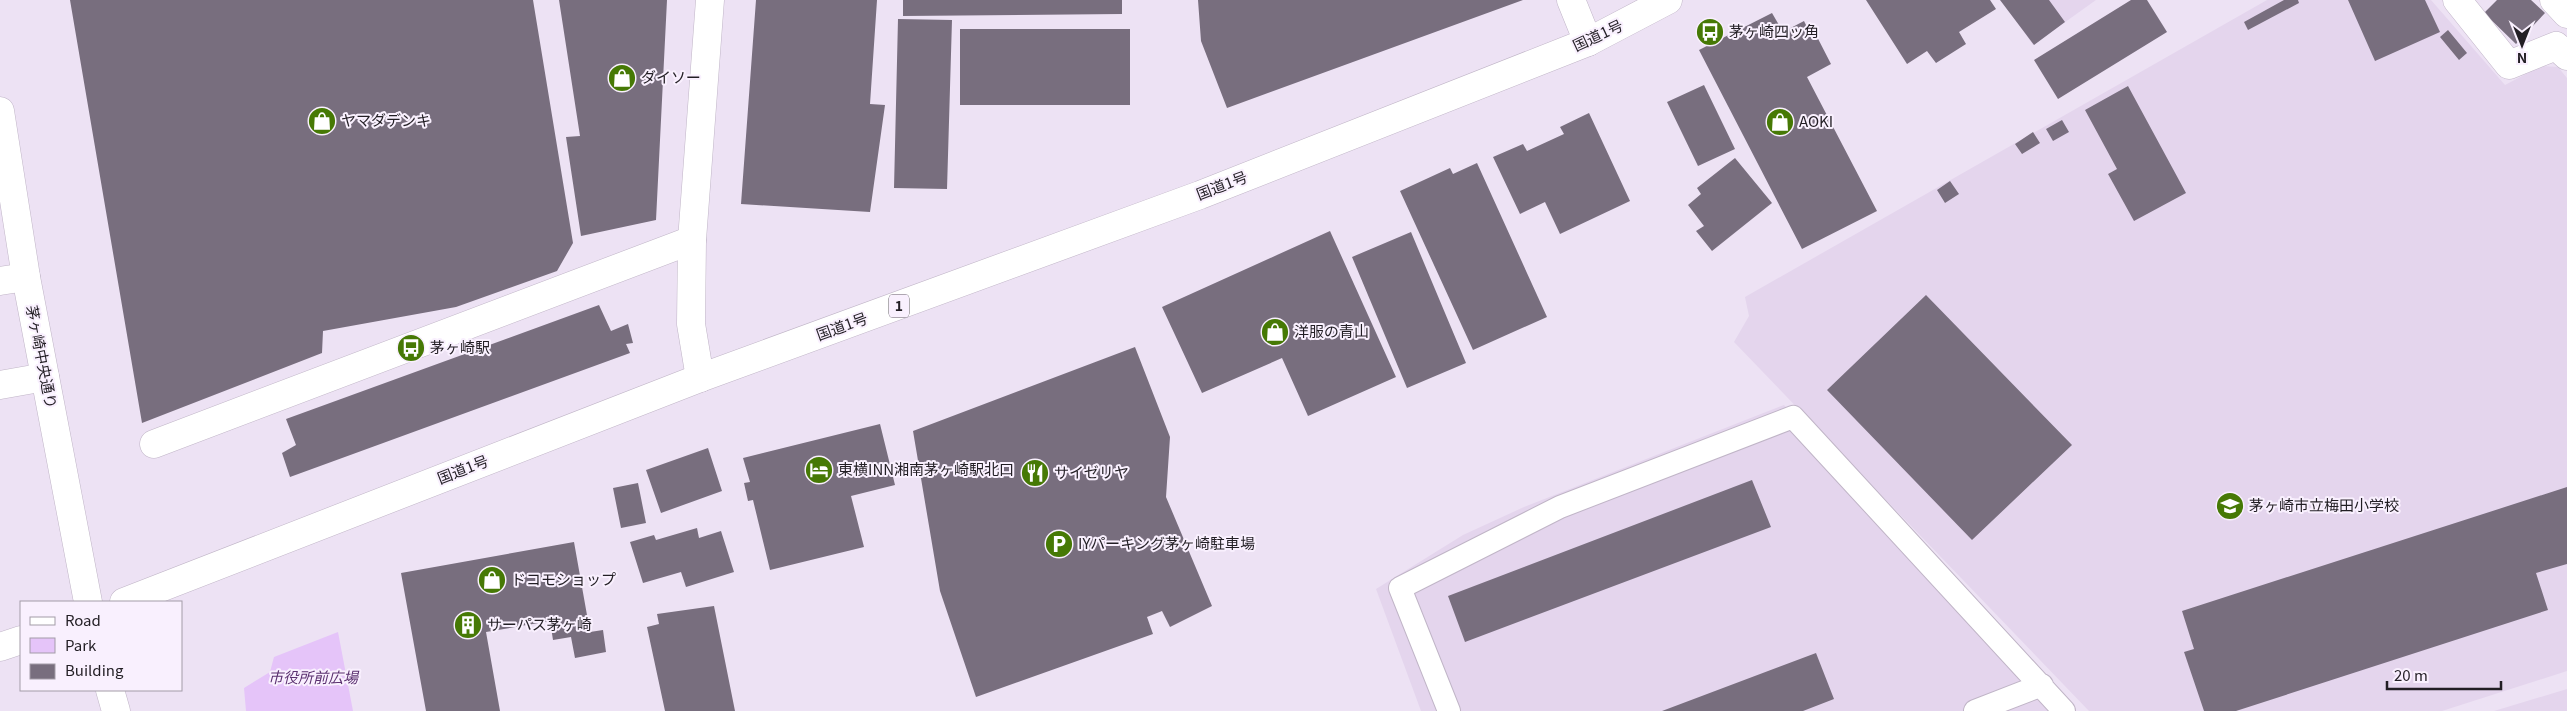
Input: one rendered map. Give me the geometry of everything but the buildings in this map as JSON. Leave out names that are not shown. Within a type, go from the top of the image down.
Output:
[{"type":"main road","points":[[700,378],[691,324],[692,240],[710,0]]},
{"type":"main road","points":[[1571,0],[1588,42]]},
{"type":"main road","name":"国道1号","points":[[127,601],[700,378],[1190,199],[1588,42],[1668,0]]},
{"type":"main road","points":[[2457,0],[2509,65],[2556,46],[2567,56]]},
{"type":"main road","points":[[2554,0],[2567,14]]},
{"type":"main road","name":"茅ヶ崎中央通り","points":[[0,111],[6,179],[88,601]]},
{"type":"main road","points":[[154,444],[692,240]]},
{"type":"main road","points":[[0,281],[26,277]]},
{"type":"main road","points":[[0,385],[45,377]]},
{"type":"main road","points":[[0,647],[20,640]]},
{"type":"main road","points":[[110,691],[116,711]]},
{"type":"lane","points":[[1449,711],[1400,588],[1560,507],[1793,417],[2064,711]]},
{"type":"lane","points":[[1974,711],[2042,686]]},
{"type":"shaded area","points":[[2002,0],[2096,0],[2033,45]]},
{"type":"shaded area","name":"茅ヶ崎市立梅田小学校","points":[[2267,0],[2431,0],[2505,85],[2541,66],[2558,67],[2567,78],[2567,671],[2442,711],[2089,711],[1734,342],[1749,316],[1745,297]]},
{"type":"shaded area","points":[[1784,405],[2076,711],[1421,711],[1376,589],[1463,535],[1524,507]]},
{"type":"shaded area","points":[[2567,689],[2567,711],[2494,711]]},
{"type":"green space","name":"市役所前広場","points":[[338,632],[353,711],[246,711],[244,688],[270,672],[274,657]]},
{"type":"place","name":"茅ヶ崎四ッ角","points":[[1710,32]]},
{"type":"place","name":"ダイソー","points":[[622,78]]},
{"type":"place","name":"ヤマダデンキ","points":[[322,121]]},
{"type":"place","name":"AOKI","points":[[1780,122]]},
{"type":"place","name":"洋服の青山","points":[[1275,332]]},
{"type":"place","name":"茅ヶ崎駅","points":[[411,348]]},
{"type":"place","name":"東横INN湘南茅ヶ崎駅北口","points":[[819,470]]},
{"type":"place","name":"サイゼリヤ","points":[[1035,473]]},
{"type":"place","name":"茅ヶ崎市立梅田小学校","points":[[2230,506]]},
{"type":"place","name":"IYパーキング茅ヶ崎駐車場","points":[[1059,544]]},
{"type":"place","name":"ドコモショップ","points":[[492,580]]},
{"type":"place","name":"サーパス茅ヶ崎","points":[[468,625]]}]
